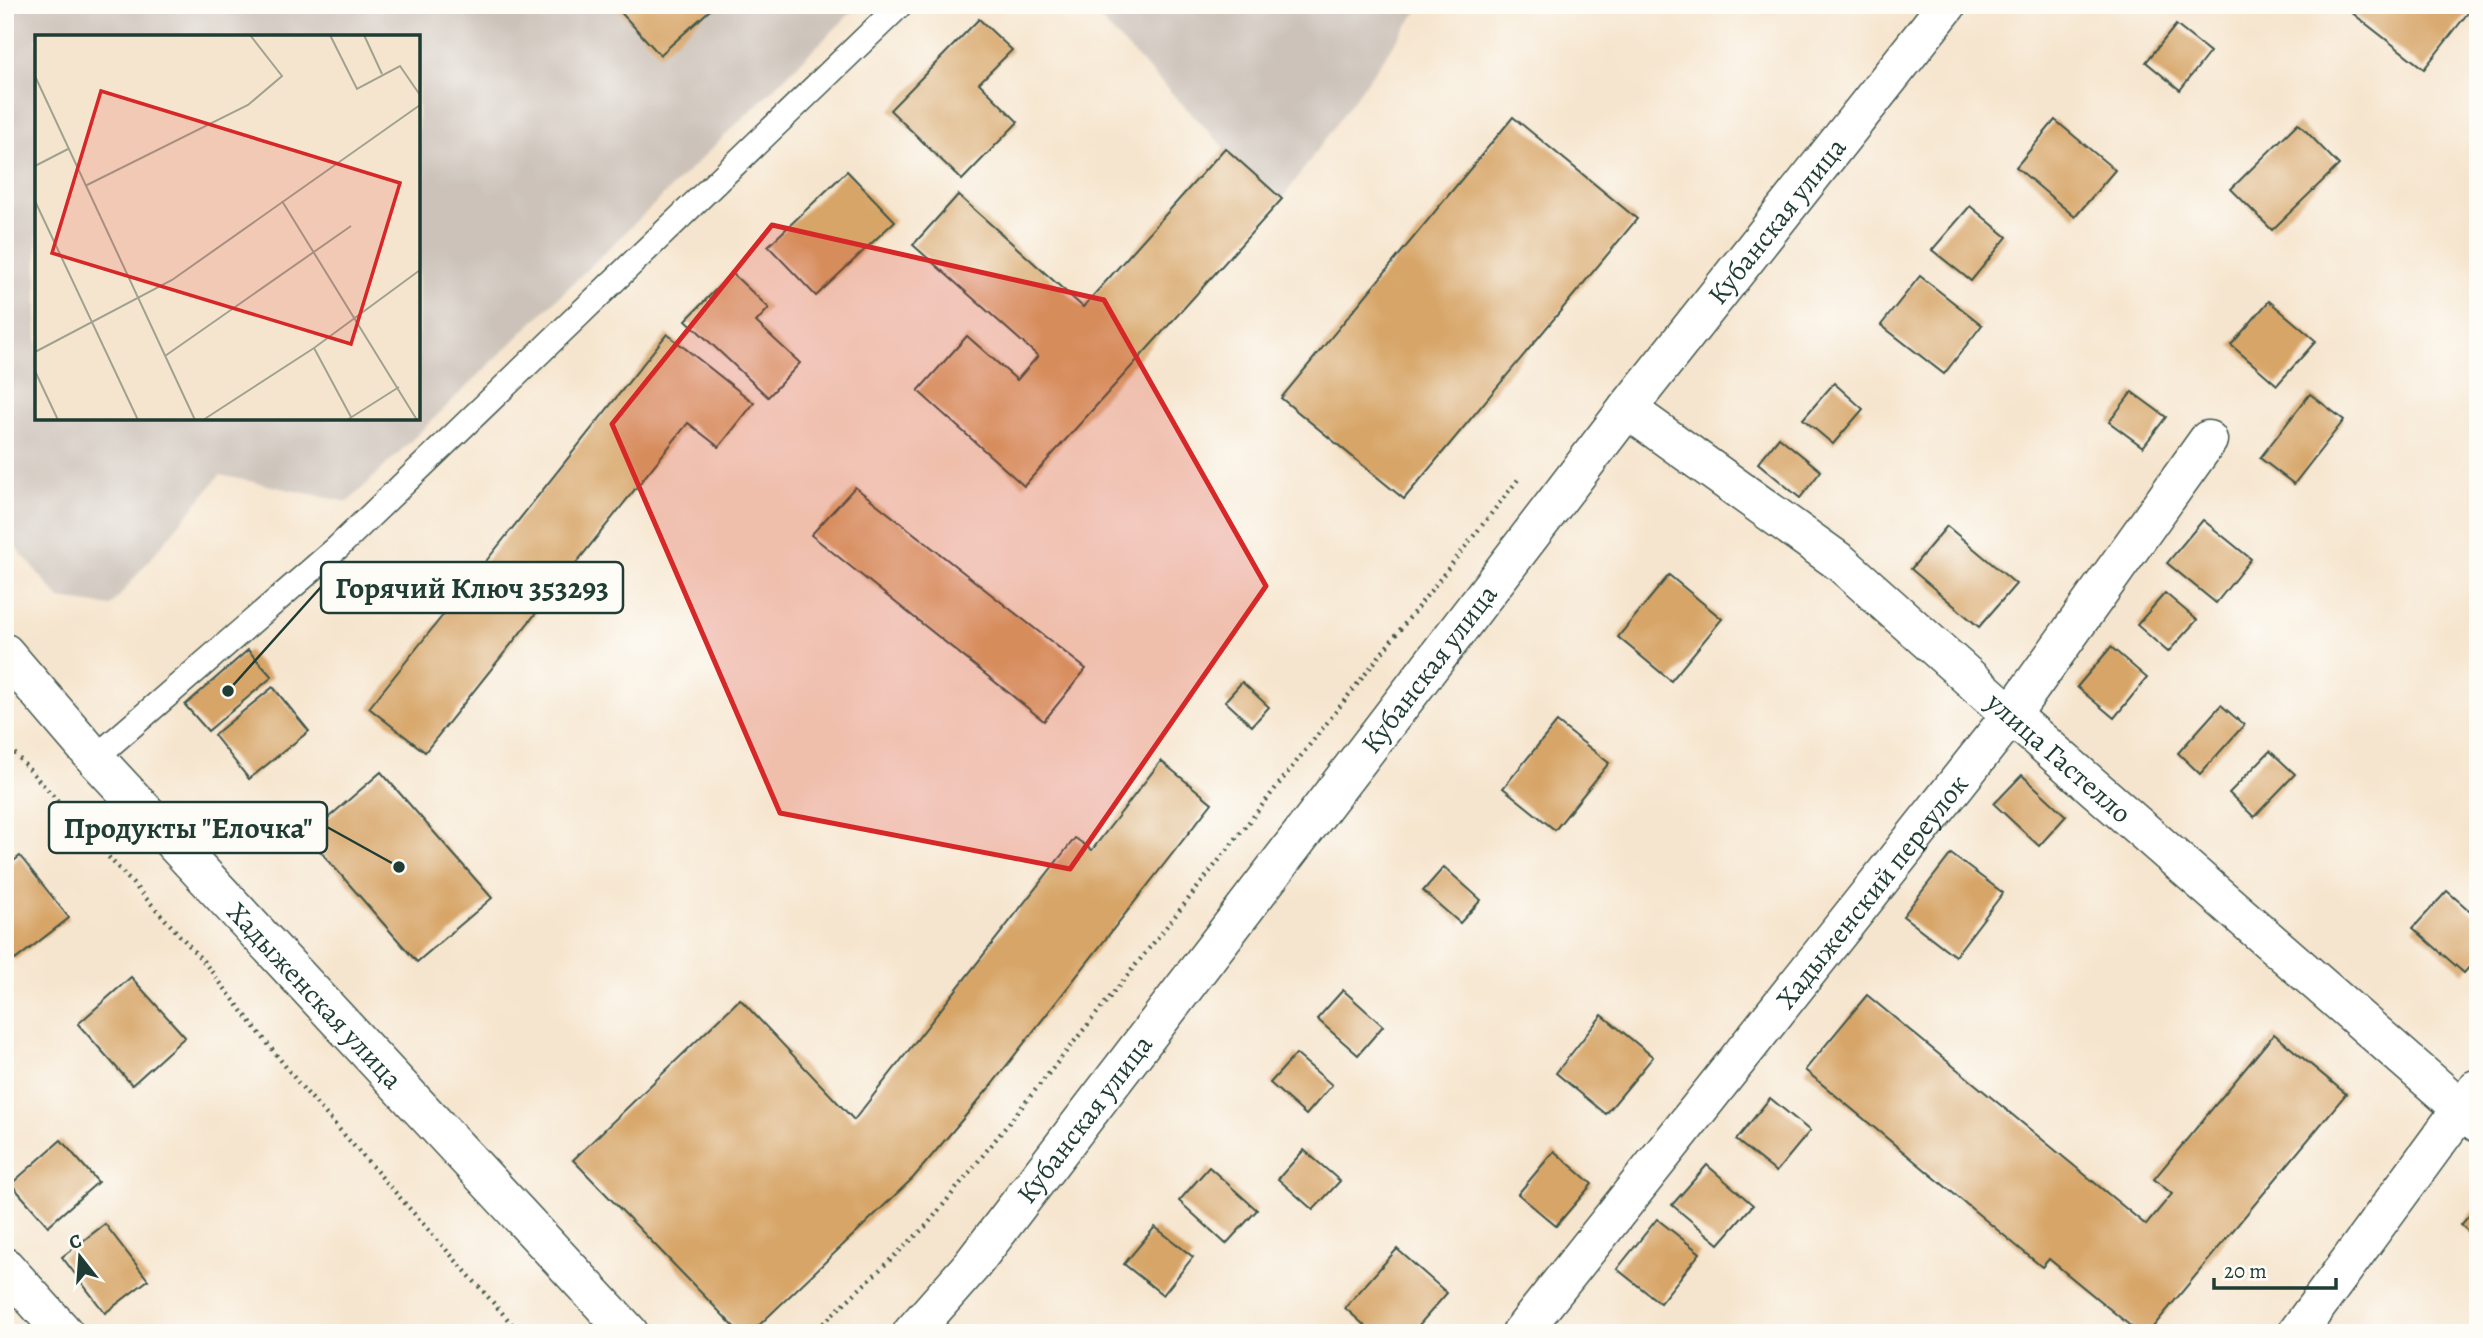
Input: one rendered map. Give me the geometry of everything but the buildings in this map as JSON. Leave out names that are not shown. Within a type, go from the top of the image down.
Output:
[{"type":"street","name":"Кубанская улица","points":[[912,1333],[972,1265],[1627,409],[1947,5]]},
{"type":"street","name":"улица Гастелло","points":[[1627,409],[1841,563],[2011,715],[2473,1107]]},
{"type":"street","name":"Хадыженский переулок","points":[[1521,1333],[2011,715],[2208,440]]},
{"type":"street","name":"Хадыженская улица","points":[[5,653],[95,758],[629,1333]]},
{"type":"street","points":[[2297,1333],[2473,1107]]},
{"type":"street","points":[[5,1267],[64,1333]]},
{"type":"lane","points":[[95,758],[338,547],[900,5]]},
{"type":"path","points":[[813,1333],[928,1225],[1192,895],[1528,467]]},
{"type":"path","points":[[5,743],[204,962],[300,1085],[520,1333]]},
{"type":"highlighted area","points":[[772,225],[1104,300],[1266,586],[1070,869],[780,813],[612,424]]},
{"type":"shaded area","points":[[5,5],[859,5],[348,502],[220,475],[111,606],[60,599],[5,534]]},
{"type":"shaded area","points":[[1086,5],[1422,5],[1282,199],[1225,148]]},
{"type":"place","name":"Горячий Ключ 353293","points":[[228,691]]},
{"type":"place","name":"Продукты \"Елочка\"","points":[[399,867]]}]
